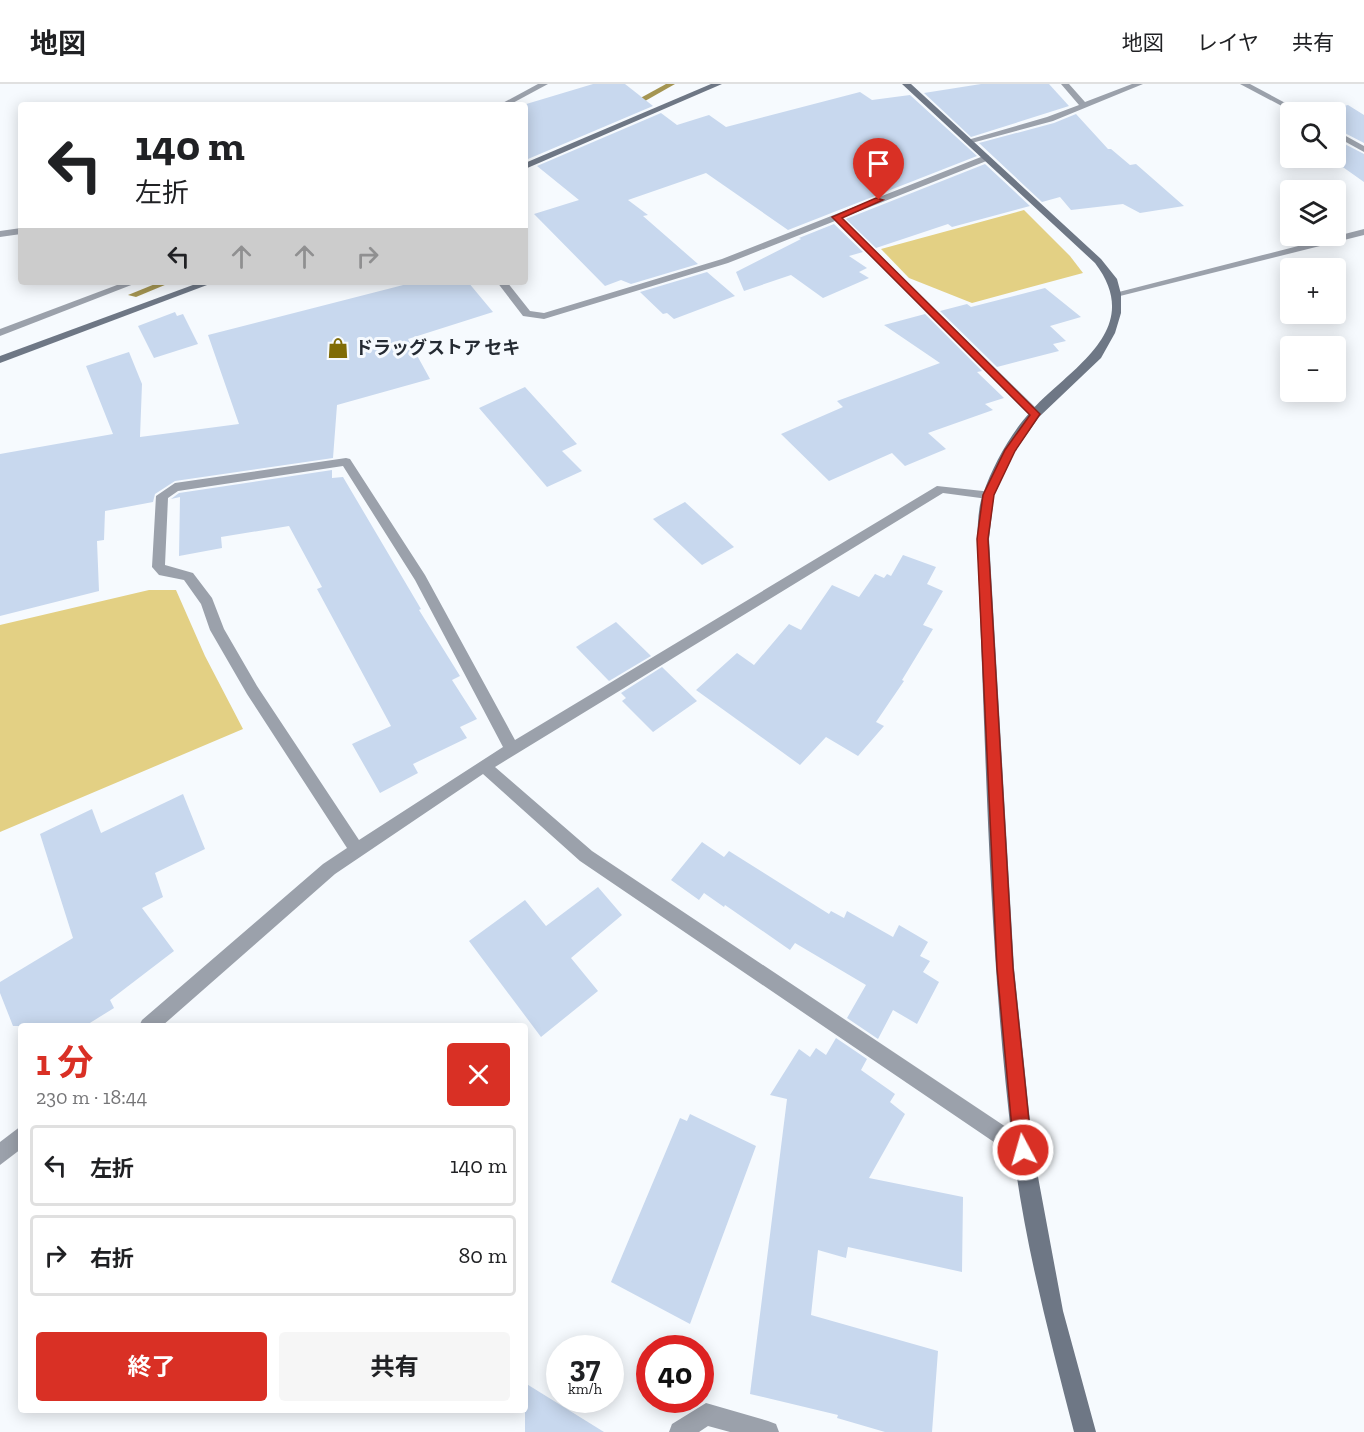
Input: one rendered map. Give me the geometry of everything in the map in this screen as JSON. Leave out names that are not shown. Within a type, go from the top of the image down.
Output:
[{"type":"street","points":[[509,102],[544,84]]},
{"type":"street","points":[[528,165],[718,84]]},
{"type":"street","points":[[906,84],[1098,261],[1112,279],[1116,294],[1116,313],[1110,333],[1097,356],[1035,414],[1010,450],[988,495],[982,539],[1005,968],[1023,1150],[1053,1311],[1085,1432]]},
{"type":"street","points":[[1065,84],[1084,106]]},
{"type":"street","points":[[968,141],[1012,131],[1139,84]]},
{"type":"street","points":[[1244,84],[1280,103]]},
{"type":"street","points":[[1346,139],[1364,149]]},
{"type":"street","points":[[504,285],[527,314],[544,316],[725,261],[986,158]]},
{"type":"street","points":[[836,217],[1035,414]]},
{"type":"street","points":[[0,234],[18,231]]},
{"type":"street","points":[[1116,294],[1364,232]]},
{"type":"street","points":[[0,333],[126,285]]},
{"type":"street","points":[[0,360],[202,285]]},
{"type":"street","points":[[357,850],[252,690],[217,630],[207,602],[188,576],[164,572],[158,567],[162,496],[175,487],[346,462],[420,578],[512,749]]},
{"type":"street","points":[[151,1023],[328,869],[484,766],[940,489],[988,495]]},
{"type":"street","points":[[484,766],[586,856],[1023,1150]]},
{"type":"street","points":[[0,1155],[18,1139]]},
{"type":"street","points":[[680,1432],[706,1414],[768,1432]]},
{"type":"shaded area","points":[[1024,210],[1070,256],[1083,273],[972,303],[909,278],[881,249]]},
{"type":"shaded area","points":[[149,590],[176,590],[205,656],[243,729],[0,832],[0,625]]},
{"type":"building","points":[[593,84],[625,84],[653,106],[528,159],[528,104]]},
{"type":"building","points":[[981,84],[1049,84],[1069,106],[971,137],[924,93]]},
{"type":"building","points":[[860,92],[872,100],[910,95],[977,156],[788,230],[706,173],[628,200],[648,215],[643,216],[698,264],[631,284],[621,280],[605,286],[534,214],[579,200],[537,166],[661,113],[677,125],[709,115],[726,127]]},
{"type":"building","points":[[1346,105],[1364,115],[1364,143],[1346,134]]},
{"type":"building","points":[[1076,114],[1108,149],[1130,165],[1136,164],[1184,206],[1140,213],[1123,204],[1071,210],[1060,197],[1042,202],[979,143],[1054,123]]},
{"type":"building","points":[[1346,145],[1364,154],[1364,182],[1344,168],[1346,168]]},
{"type":"building","points":[[985,164],[1030,206],[952,227],[948,224],[876,248],[846,219]]},
{"type":"building","points":[[834,224],[863,252],[849,256],[867,268],[859,272],[869,278],[823,298],[791,275],[744,291],[736,272],[801,239],[799,238]]},
{"type":"building","points":[[707,272],[735,296],[674,319],[667,313],[663,314],[640,292]]},
{"type":"building","points":[[403,285],[470,285],[493,312],[408,339],[430,379],[337,405],[333,458],[175,481],[155,494],[153,502],[105,511],[104,540],[97,541],[99,591],[0,616],[0,454],[113,434],[86,366],[129,352],[142,384],[140,437],[239,424],[208,335]]},
{"type":"building","points":[[1045,288],[1081,317],[1050,326],[1066,341],[1053,344],[1059,351],[997,367],[940,311],[967,304],[971,307]]},
{"type":"building","points":[[175,312],[177,316],[183,314],[198,344],[154,358],[138,326]]},
{"type":"building","points":[[925,314],[982,371],[977,372],[1004,398],[985,404],[993,410],[928,433],[946,449],[905,466],[892,453],[829,481],[781,434],[843,407],[837,401],[940,363],[884,325]]},
{"type":"building","points":[[525,387],[577,444],[562,451],[582,471],[547,487],[479,408]]},
{"type":"building","points":[[332,470],[332,478],[343,477],[421,609],[419,610],[460,676],[452,680],[477,719],[460,727],[467,738],[413,764],[418,773],[380,793],[352,744],[391,726],[317,589],[322,587],[289,526],[221,537],[222,548],[179,556],[180,497],[171,499],[179,493]]},
{"type":"building","points":[[685,502],[734,547],[702,565],[653,519]]},
{"type":"building","points":[[903,555],[936,567],[927,584],[943,591],[923,625],[933,629],[902,680],[904,681],[876,722],[884,726],[858,756],[826,737],[800,765],[696,690],[737,653],[754,665],[789,624],[801,630],[832,585],[859,597],[875,574],[884,578],[887,574],[891,576]]},
{"type":"building","points":[[616,622],[651,656],[609,681],[576,647]]},
{"type":"building","points":[[662,667],[697,701],[653,732],[622,701],[626,698],[621,693]]},
{"type":"building","points":[[183,794],[205,849],[155,873],[163,897],[142,908],[174,951],[110,1000],[114,1008],[90,1023],[18,1023],[18,1026],[13,1026],[0,993],[0,982],[73,938],[40,834],[92,809],[101,833]]},
{"type":"building","points":[[702,842],[724,857],[729,851],[829,914],[831,911],[844,918],[847,911],[893,937],[899,925],[928,942],[920,956],[930,961],[923,972],[939,982],[917,1024],[893,1010],[878,1039],[847,1018],[866,985],[795,943],[790,950],[725,905],[724,907],[704,893],[699,900],[671,880]]},
{"type":"building","points":[[598,887],[622,915],[571,958],[598,991],[541,1037],[469,941],[525,900],[546,926]]},
{"type":"building","points":[[836,1038],[867,1059],[861,1070],[895,1094],[890,1102],[905,1114],[869,1178],[963,1197],[962,1272],[848,1247],[846,1258],[818,1250],[811,1315],[938,1351],[932,1432],[885,1432],[837,1418],[838,1415],[750,1394],[787,1099],[770,1095],[799,1049],[810,1057],[816,1048],[826,1055]]},
{"type":"building","points":[[690,1114],[756,1146],[690,1324],[611,1282],[680,1118],[687,1121]]},
{"type":"building","points":[[528,1385],[546,1396],[546,1413],[573,1413],[604,1432],[525,1432]]},
{"type":"waterway","points":[[628,107],[671,84]]},
{"type":"waterway","points":[[133,295],[160,285]]},
{"type":"place","name":"ドラッグストア セキ","points":[[338,348]]},
{"type":"route","points":[[879,200],[836,217],[1035,414],[1010,450],[988,495],[982,539],[1005,968],[1023,1150]]}]
